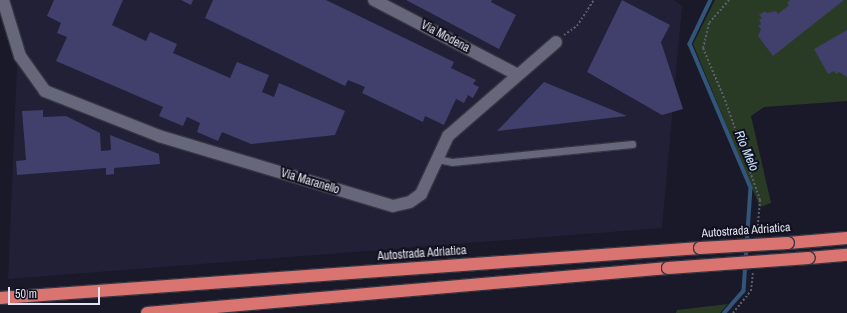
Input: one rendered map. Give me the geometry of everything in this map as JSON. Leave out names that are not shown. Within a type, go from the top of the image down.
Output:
[{"type":"highway","name":"Autostrada Adriatica","points":[[0,298],[847,238]]},
{"type":"highway","points":[[147,313],[668,268],[847,255]]},
{"type":"street","name":"Via Maranello","points":[[3,0],[20,56],[45,91],[159,136],[393,206],[410,202],[421,194],[448,136],[516,74],[556,42]]},
{"type":"street","name":"Via Modena","points":[[374,0],[516,74]]},
{"type":"lane","points":[[437,160],[452,162],[632,144]]},
{"type":"path","points":[[556,42],[577,26],[594,0]]},
{"type":"path","points":[[730,0],[709,23],[702,48],[725,100],[760,200],[756,238]]},
{"type":"path","points":[[733,313],[751,291],[754,268]]},
{"type":"shaded area","points":[[5,0],[674,0],[682,6],[662,228],[8,279],[17,67],[8,8]]},
{"type":"green space","points":[[715,0],[847,0],[847,101],[764,107],[751,116],[771,203],[760,207],[693,44]]},
{"type":"green space","points":[[728,304],[720,313],[676,313],[677,310]]},
{"type":"building","points":[[54,0],[123,0],[112,25],[146,41],[150,32],[177,44],[173,53],[230,78],[237,62],[269,75],[262,92],[274,97],[279,83],[345,111],[335,135],[251,144],[222,132],[218,141],[197,132],[200,123],[187,117],[183,126],[159,116],[163,107],[56,61],[67,37],[57,33],[61,23],[47,16]]},
{"type":"building","points":[[181,0],[193,0],[191,5]]},
{"type":"building","points":[[213,0],[326,0],[454,62],[451,68],[476,80],[473,84],[479,87],[473,98],[468,95],[464,103],[456,99],[444,125],[425,116],[423,122],[362,93],[365,87],[348,80],[345,86],[205,18]]},
{"type":"building","points":[[406,0],[492,0],[491,2],[516,15],[499,49]]},
{"type":"building","points":[[622,0],[670,25],[661,42],[683,109],[662,115],[587,72]]},
{"type":"building","points":[[790,0],[844,0],[773,56],[758,36],[761,29],[758,26],[761,24],[759,20],[762,18],[759,15],[765,11],[767,13],[776,11],[778,14],[789,5],[787,3]]},
{"type":"building","points":[[847,30],[847,77],[839,72],[836,74],[834,71],[828,74],[814,49]]},
{"type":"building","points":[[544,82],[627,116],[497,131]]},
{"type":"building","points":[[43,110],[43,117],[66,116],[100,133],[101,151],[111,150],[110,135],[159,154],[160,164],[114,168],[114,174],[106,175],[106,168],[17,175],[16,161],[26,160],[22,111]]},
{"type":"waterway","name":"Rio Melo","points":[[711,0],[690,44],[751,188],[744,291],[725,313]]}]
